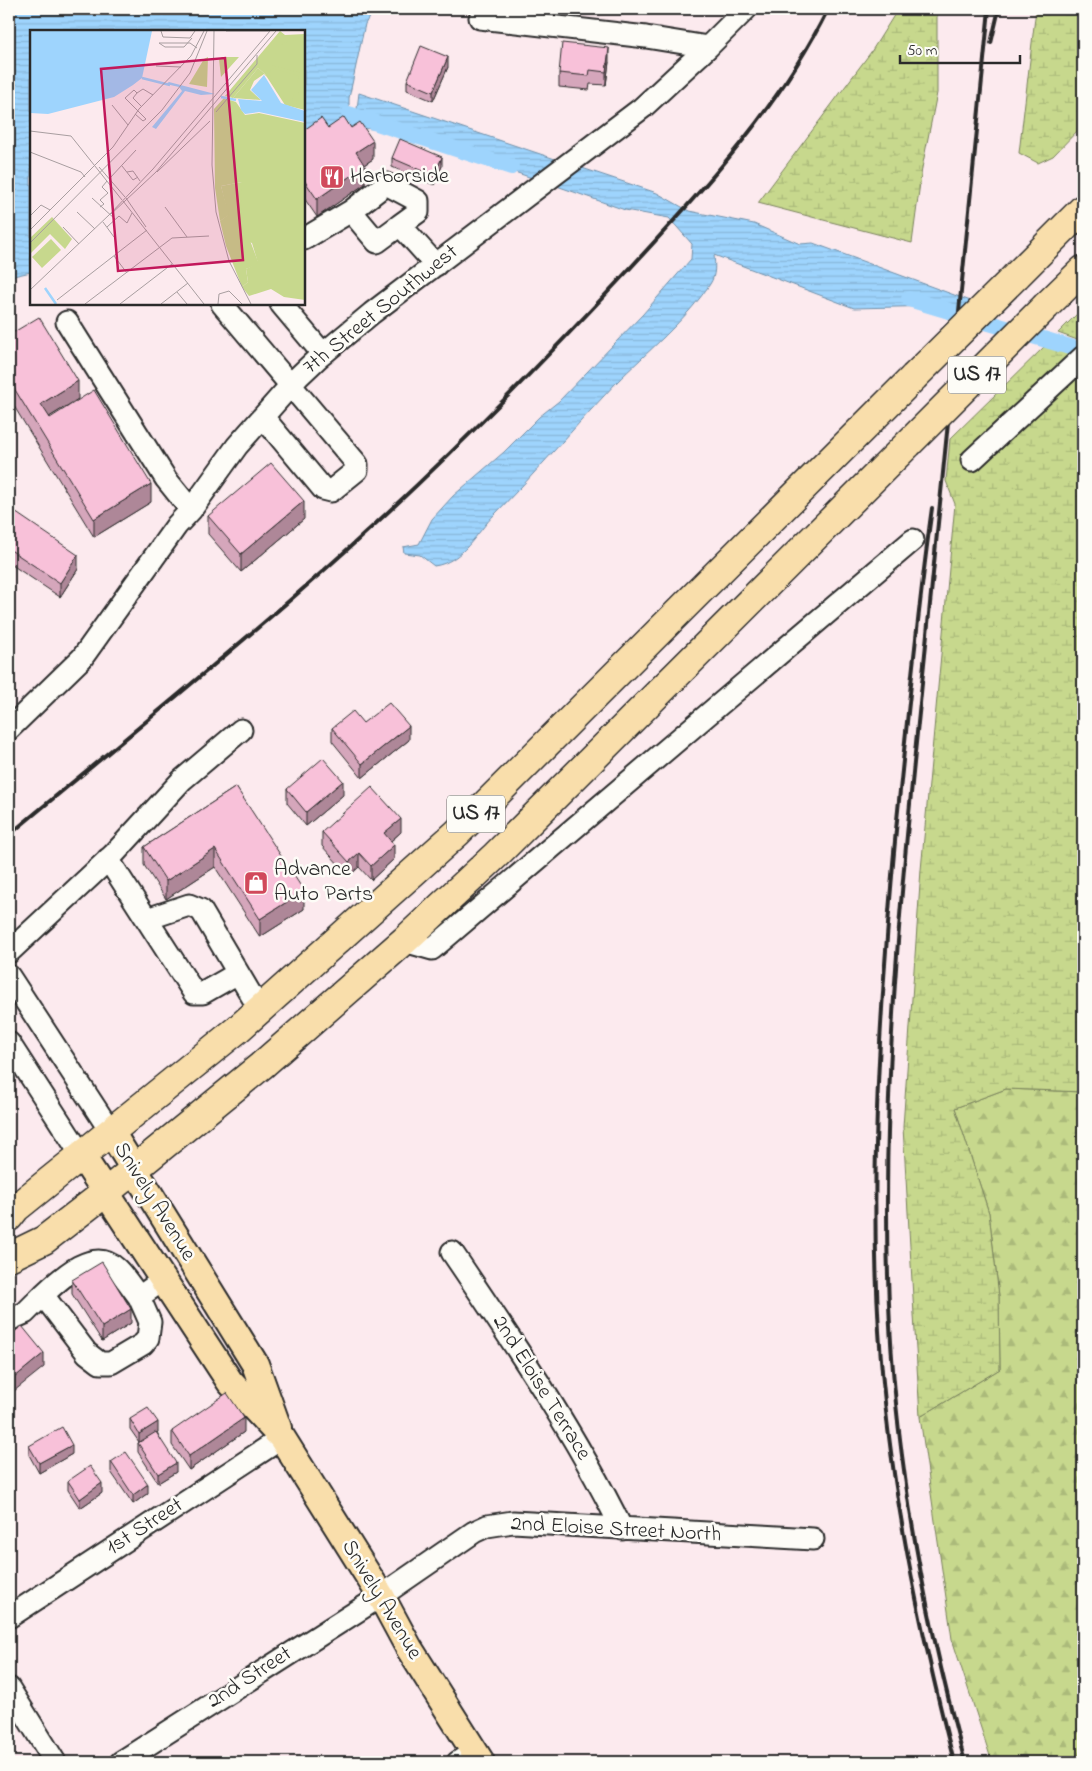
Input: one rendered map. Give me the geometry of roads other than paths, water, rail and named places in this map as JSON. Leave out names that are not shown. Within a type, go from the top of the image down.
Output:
[{"type":"highway","name":"US 17","points":[[9,1217],[16,1208],[260,1010],[457,833],[1083,209]]},
{"type":"highway","name":"US 17","points":[[9,1257],[44,1240],[106,1193],[261,1066],[404,941],[502,848],[1083,270]]},
{"type":"main road","name":"Snively Avenue","points":[[111,1132],[255,1364],[282,1438]]},
{"type":"main road","name":"Snively Avenue","points":[[82,1156],[230,1382],[282,1438],[381,1596],[471,1759]]},
{"type":"street","name":"7th Street Southwest","points":[[9,729],[82,658],[177,525],[191,510],[238,446],[291,386],[323,354],[372,313],[642,108],[746,9]]},
{"type":"street","points":[[480,18],[646,37],[708,47]]},
{"type":"street","points":[[305,238],[351,211],[386,184],[418,201],[418,212],[377,242],[351,211]]},
{"type":"street","points":[[400,225],[436,265]]},
{"type":"street","points":[[223,305],[357,464],[357,470],[331,491],[323,489],[263,417]]},
{"type":"street","points":[[282,305],[323,354]]},
{"type":"street","points":[[67,322],[166,479],[191,510]]},
{"type":"street","points":[[972,460],[1083,357]]},
{"type":"street","points":[[404,941],[432,949],[457,930],[544,852],[913,540]]},
{"type":"street","points":[[9,952],[108,859],[182,780],[241,730]]},
{"type":"street","points":[[108,859],[194,993],[203,993],[238,973]]},
{"type":"street","points":[[146,919],[189,905],[201,910],[260,1010]]},
{"type":"street","name":"Snively Avenue","points":[[9,976],[111,1132]]},
{"type":"street","name":"Snively Avenue","points":[[9,1043],[82,1156]]},
{"type":"street","name":"2nd Eloise Terrace","points":[[452,1252],[560,1415],[597,1478],[622,1529]]},
{"type":"street","points":[[9,1320],[25,1313],[43,1295],[75,1268],[98,1261],[117,1269],[139,1297],[150,1322],[148,1338],[143,1344],[110,1363],[100,1363],[87,1353],[43,1295]]},
{"type":"street","points":[[139,1297],[163,1280]]},
{"type":"street","name":"1st Street","points":[[9,1616],[282,1438]]},
{"type":"street","name":"2nd Eloise Street North","points":[[381,1596],[474,1532],[487,1526],[513,1522],[813,1539]]},
{"type":"street","name":"2nd Street","points":[[121,1762],[381,1596]]},
{"type":"street","points":[[9,1688],[54,1762]]},
{"type":"water","points":[[9,9],[374,9],[365,24],[349,98],[349,114],[305,144],[305,30],[30,30],[30,272],[9,277]]},
{"type":"water","points":[[359,93],[558,160],[535,179],[500,167],[484,155],[407,133],[346,126],[356,117]]},
{"type":"water","points":[[579,167],[657,193],[689,211],[754,224],[800,244],[813,243],[976,303],[964,315],[939,306],[854,308],[714,255],[715,270],[712,281],[690,310],[616,383],[461,553],[453,559],[434,566],[420,555],[404,553],[403,547],[419,544],[432,519],[453,496],[559,401],[643,314],[691,259],[692,244],[669,218],[625,210],[554,185]]},
{"type":"waterway","points":[[349,114],[511,167]]},
{"type":"waterway","points":[[909,299],[1083,351]]},
{"type":"railway","points":[[9,835],[297,594],[422,480],[503,401],[650,247],[707,184],[761,117],[785,83],[828,9]]},
{"type":"railway","points":[[965,1762],[926,1601],[907,1492],[894,1381],[890,1326],[887,1241],[887,1155],[890,1070],[901,899],[989,9]]},
{"type":"railway","points":[[991,43],[999,9]]},
{"type":"railway","points":[[932,508],[908,709],[881,1017],[876,1143],[876,1268],[883,1386],[897,1495],[928,1656],[954,1762]]},
{"type":"place","name":"Harborside","points":[[332,177]]},
{"type":"place","name":"Advance Auto Parts","points":[[256,883]]}]
